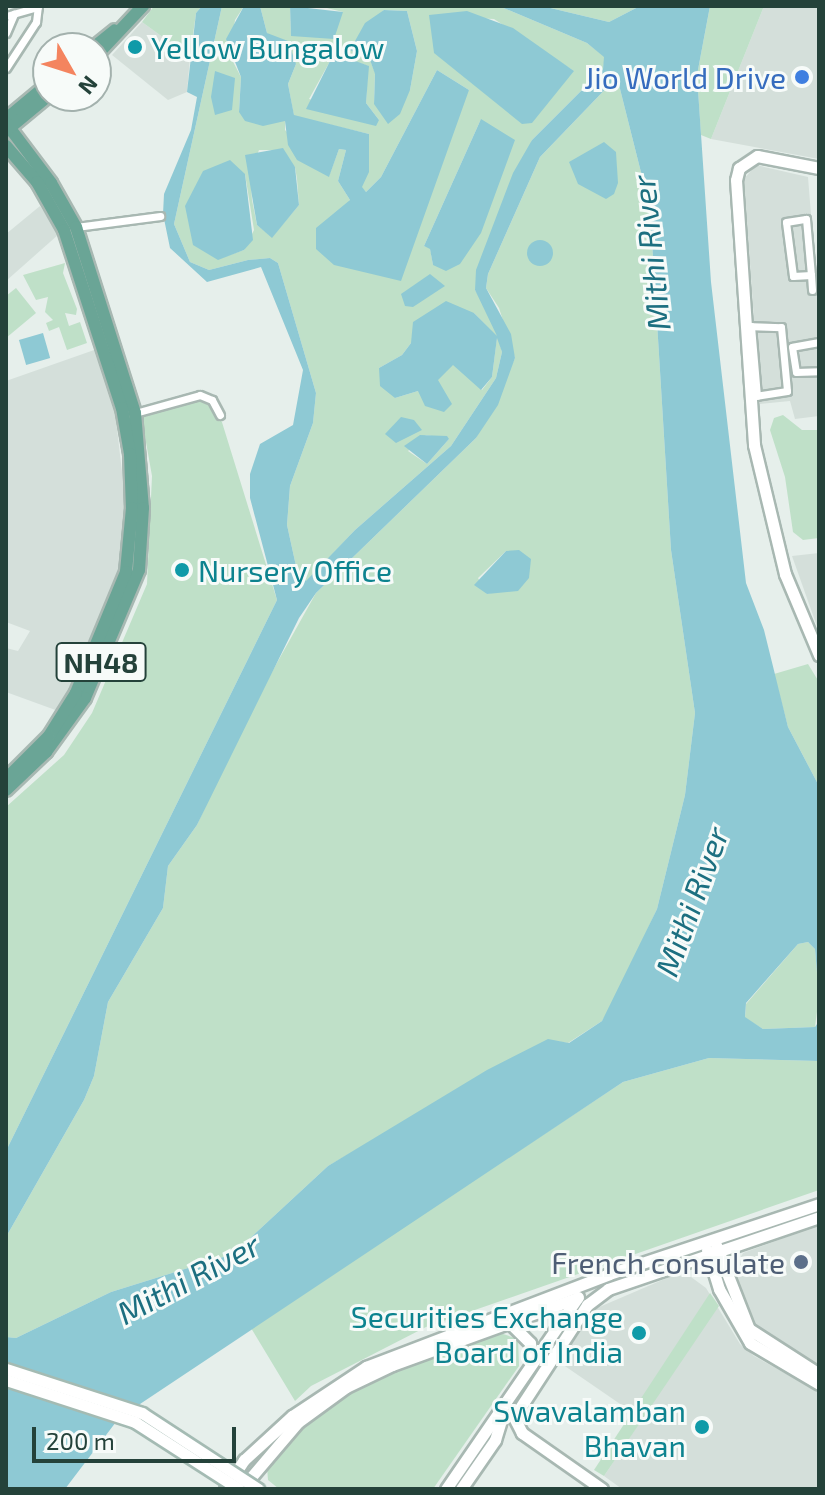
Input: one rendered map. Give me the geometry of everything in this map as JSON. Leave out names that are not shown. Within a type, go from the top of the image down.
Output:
[{"type":"main road","points":[[109,32],[135,6]]},
{"type":"main road","points":[[112,39],[143,6]]},
{"type":"main road","points":[[7,125],[32,100]]},
{"type":"main road","points":[[7,125],[32,107]]},
{"type":"main road","points":[[6,779],[63,719],[126,572],[130,454],[122,408],[76,227],[7,125]]},
{"type":"main road","points":[[6,146],[54,208],[88,283]]},
{"type":"main road","points":[[97,312],[135,413]]},
{"type":"main road","name":"NH48","points":[[6,790],[46,752],[85,698],[139,570],[143,508],[135,413]]},
{"type":"street","points":[[6,33],[8,16],[38,7],[36,22],[8,61]]},
{"type":"street","points":[[819,168],[757,156],[739,168],[754,396],[754,445],[770,523],[819,655]]},
{"type":"street","points":[[76,227],[160,216]]},
{"type":"street","points":[[812,290],[813,271],[805,219],[786,222],[792,275],[813,271]]},
{"type":"street","points":[[807,228],[819,227]]},
{"type":"street","points":[[749,326],[781,327],[787,391],[754,396]]},
{"type":"street","points":[[819,342],[792,347],[796,372],[819,371]]},
{"type":"street","points":[[135,413],[200,395],[212,400],[220,415]]},
{"type":"street","points":[[522,1433],[514,1417],[517,1407],[596,1295],[819,1204]]},
{"type":"street","points":[[225,1489],[244,1460],[342,1380],[592,1282],[819,1217]]},
{"type":"street","points":[[712,1248],[749,1329],[819,1374]]},
{"type":"street","points":[[712,1248],[719,1289],[754,1347],[819,1384]]},
{"type":"street","points":[[446,1489],[577,1298],[592,1282]]},
{"type":"street","points":[[6,1380],[135,1422],[240,1489],[298,1422],[346,1387],[508,1321],[577,1298]]},
{"type":"street","points":[[508,1321],[530,1343],[533,1362]]},
{"type":"street","points":[[6,1369],[142,1413],[258,1489]]},
{"type":"street","points":[[461,1489],[495,1440],[507,1401]]},
{"type":"street","points":[[495,1440],[512,1431],[522,1433],[602,1489]]},
{"type":"street","points":[[244,1460],[256,1468]]},
{"type":"shaded area","points":[[764,6],[819,6],[819,159],[711,139]]},
{"type":"shaded area","points":[[142,22],[190,57],[187,92],[168,100],[112,55]]},
{"type":"shaded area","points":[[756,165],[808,177],[819,315],[819,416],[795,419],[790,401],[760,404],[744,179]]},
{"type":"shaded area","points":[[40,206],[59,234],[6,281],[6,234]]},
{"type":"shaded area","points":[[97,349],[114,403],[127,515],[120,574],[61,712],[6,692],[6,648],[18,651],[30,631],[6,622],[6,381]]},
{"type":"shaded area","points":[[819,553],[819,632],[792,556]]},
{"type":"shaded area","points":[[819,1225],[819,1369],[760,1333],[729,1277],[743,1253]]},
{"type":"shaded area","points":[[674,1275],[691,1277],[706,1288],[740,1344],[754,1356],[819,1392],[819,1489],[622,1489],[604,1476],[642,1419],[559,1362],[597,1308]]},
{"type":"green space","points":[[154,6],[202,6],[196,13],[190,57],[142,22]]},
{"type":"green space","points":[[222,6],[244,6],[235,20],[230,56],[241,77],[239,111],[285,121],[285,130],[329,176],[339,149],[346,150],[338,181],[350,200],[316,249],[469,90],[437,70],[381,177],[366,192],[361,187],[369,134],[294,116],[288,84],[296,64],[267,33],[260,6],[290,6],[291,36],[343,12],[319,6],[499,6],[587,43],[605,57],[603,69],[532,140],[475,290],[493,320],[502,352],[496,378],[451,446],[355,530],[306,582],[296,566],[287,525],[290,486],[313,423],[316,393],[278,263],[270,258],[248,260],[209,270],[190,262],[174,224]],"holes":[[[384,10],[407,11],[417,51],[410,90],[374,104],[375,73],[370,60],[351,50]],[[429,16],[494,19],[574,71]],[[334,54],[368,66],[366,103],[379,120],[309,99]],[[481,119],[433,265],[430,248],[424,246]],[[259,150],[274,150],[295,167],[299,205],[272,237],[257,225],[250,172]],[[245,174],[254,230],[244,250],[218,259]],[[474,313],[497,337],[492,377],[482,390],[453,364],[418,391],[395,398],[379,368],[402,355],[411,343]],[[426,435],[449,439],[427,464],[408,451]]]},
{"type":"green space","points":[[542,6],[640,6],[609,22]]},
{"type":"green space","points":[[710,6],[764,6],[711,139],[701,135],[697,75]]},
{"type":"green space","points":[[617,77],[650,208],[671,550],[695,713],[685,795],[657,909],[602,1021],[568,1043],[548,1040],[328,1166],[233,1254],[111,1292],[16,1338],[6,1337],[6,1237],[84,1100],[94,1076],[108,1002],[163,908],[168,866],[197,825],[244,722],[316,593],[476,438],[515,358],[499,308],[486,288],[488,274],[540,157]],"holes":[[[506,551],[508,589],[487,594],[478,578]]]},
{"type":"green space","points":[[65,263],[63,273],[77,309],[76,315],[65,313],[69,326],[80,322],[87,343],[67,350],[59,327],[49,331],[46,323],[53,320],[45,312],[48,297],[36,300],[23,275]]},
{"type":"green space","points":[[16,288],[36,313],[6,338],[6,296]]},
{"type":"green space","points":[[200,397],[221,419],[277,600],[6,1151],[6,807],[64,755],[92,713],[147,584],[152,476],[141,414]]},
{"type":"green space","points":[[783,415],[802,430],[819,430],[819,538],[803,540],[793,532],[785,477],[770,430],[774,418]]},
{"type":"green space","points":[[808,664],[819,682],[819,786],[788,727],[774,674]]},
{"type":"green space","points":[[808,942],[815,949],[819,996],[815,1027],[763,1029],[745,1018],[746,1004],[798,944]]},
{"type":"green space","points":[[709,1058],[819,1061],[819,1190],[426,1327],[311,1386],[295,1401],[251,1328],[623,1082]]},
{"type":"green space","points":[[710,1293],[719,1306],[604,1476],[594,1470]]},
{"type":"green space","points":[[497,1332],[518,1339],[519,1366],[433,1489],[279,1489],[268,1480],[267,1467],[278,1449],[323,1407],[394,1369]]},
{"type":"water","name":"Mithi River","points":[[202,6],[222,6],[174,224],[190,262],[209,270],[248,260],[270,258],[278,263],[316,393],[313,423],[290,486],[287,525],[296,566],[306,581],[355,530],[451,446],[496,378],[502,352],[497,338],[492,377],[481,390],[453,365],[438,380],[452,404],[444,412],[425,406],[418,391],[395,398],[380,386],[379,368],[402,355],[411,343],[413,322],[446,301],[474,313],[497,336],[475,290],[476,270],[513,173],[532,140],[603,69],[604,57],[587,43],[499,6],[542,6],[609,22],[640,6],[710,6],[697,75],[711,282],[746,583],[764,630],[788,727],[819,786],[819,996],[815,949],[808,942],[798,944],[746,1003],[745,1017],[763,1029],[815,1027],[819,1021],[819,1061],[709,1058],[623,1082],[119,1418],[65,1489],[6,1489],[6,1337],[16,1338],[111,1292],[233,1254],[328,1166],[487,1070],[548,1039],[569,1043],[602,1021],[657,909],[685,795],[695,713],[671,550],[650,208],[617,77],[540,157],[488,274],[486,288],[511,334],[515,358],[498,405],[476,438],[316,593],[299,618],[197,825],[168,866],[163,908],[108,1002],[94,1076],[84,1100],[6,1237],[6,1151],[277,600],[250,498],[250,474],[260,444],[293,425],[303,370],[261,267],[207,282],[170,248],[163,214],[164,194],[191,130],[197,97],[187,92],[196,13]]},
{"type":"water","points":[[244,6],[260,6],[267,33],[288,41],[296,64],[288,84],[294,115],[369,134],[369,172],[362,187],[366,192],[381,177],[437,70],[469,90],[401,281],[334,265],[316,249],[316,228],[350,200],[338,181],[346,150],[339,149],[329,177],[297,160],[288,145],[285,121],[263,126],[245,121],[239,112],[241,77],[226,39]]},
{"type":"water","points":[[290,6],[343,12],[334,39],[291,36]]},
{"type":"water","points":[[384,10],[407,11],[417,51],[410,90],[400,114],[388,124],[374,104],[375,74],[370,60],[350,50],[365,23]]},
{"type":"water","points":[[467,11],[513,28],[574,71],[532,123],[522,124],[434,53],[429,15]]},
{"type":"water","points":[[334,53],[369,66],[366,103],[379,120],[376,126],[306,109]]},
{"type":"water","points":[[215,71],[235,78],[232,110],[215,115],[211,97]]},
{"type":"water","points":[[481,119],[515,140],[481,233],[460,264],[446,271],[433,265],[430,249],[424,246]]},
{"type":"water","points":[[604,142],[616,152],[618,183],[614,194],[606,199],[578,184],[569,162]]},
{"type":"water","points":[[283,148],[295,167],[299,205],[272,238],[257,225],[245,155]]},
{"type":"water","points":[[230,160],[245,174],[253,240],[244,250],[218,260],[193,245],[185,206],[203,171]]},
{"type":"water","points":[[540,240],[549,244],[553,253],[549,262],[540,266],[531,262],[527,253],[531,244]]},
{"type":"water","points":[[430,274],[445,286],[413,307],[405,306],[401,294]]},
{"type":"water","points":[[43,333],[50,358],[26,365],[19,340]]},
{"type":"water","points":[[401,417],[414,420],[422,430],[396,443],[385,434]]},
{"type":"water","points":[[420,435],[447,436],[449,439],[427,464],[404,446]]},
{"type":"water","points":[[519,550],[531,559],[529,578],[518,591],[487,594],[474,585],[506,551]]},
{"type":"place","name":"Yellow Bungalow","points":[[135,47]]},
{"type":"place","name":"Jio World Drive","points":[[802,77]]},
{"type":"place","name":"Nursery Office","points":[[182,570]]},
{"type":"place","name":"French consulate","points":[[801,1262]]},
{"type":"place","name":"Securities Exchange Board of India","points":[[639,1333]]},
{"type":"place","name":"Swavalamban Bhavan","points":[[702,1427]]}]
